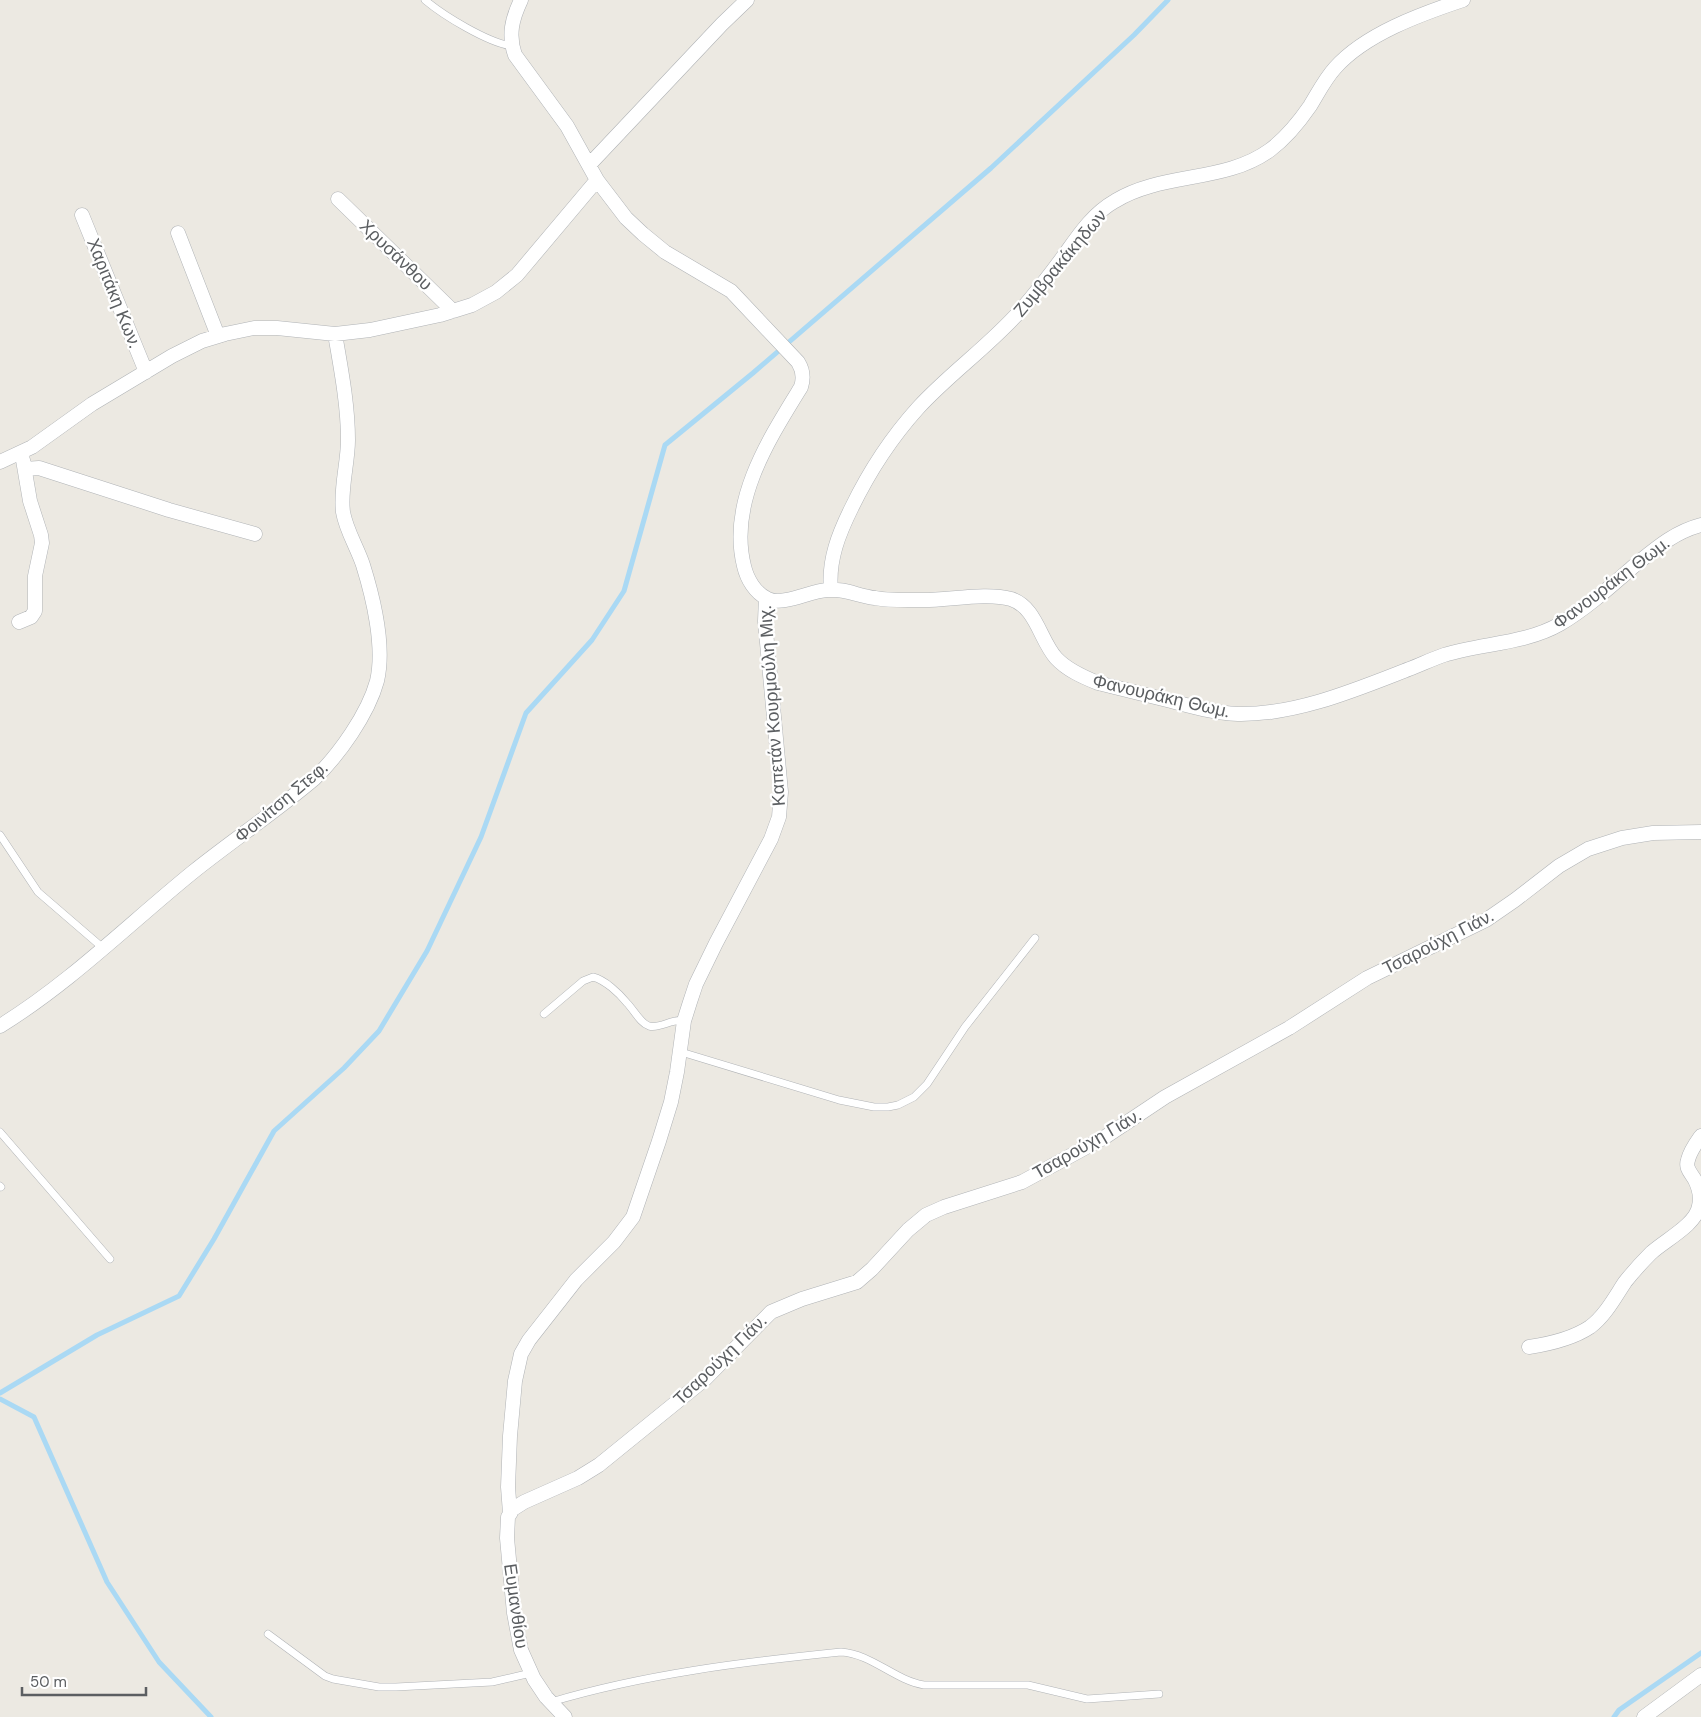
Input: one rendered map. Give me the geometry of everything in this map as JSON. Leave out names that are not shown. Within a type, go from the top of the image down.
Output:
[{"type":"street","points":[[511,46],[511,27],[520,0]]},
{"type":"street","points":[[589,165],[747,0]]},
{"type":"street","name":"Ζυμβρακάκηδων","points":[[831,590],[831,564],[843,525],[863,485],[889,445],[918,408],[1017,314],[1097,214],[1116,200],[1129,194],[1159,184],[1218,172],[1261,156],[1275,146],[1291,130],[1328,77],[1350,53],[1387,30],[1463,0]]},
{"type":"street","name":"Καπετάν Κουρμούλη Μιχ.","points":[[510,1513],[508,1487],[510,1436],[515,1381],[521,1354],[529,1340],[573,1284],[620,1236],[633,1217],[667,1116],[681,1052],[684,1021],[696,984],[730,914],[766,849],[779,817],[781,792],[765,621],[766,598],[753,586],[745,569],[741,545],[741,522],[750,486],[765,450],[801,387],[803,376],[798,362],[731,291],[673,258],[643,234],[616,206],[597,180],[567,126],[519,63],[511,46]]},
{"type":"street","points":[[0,462],[22,453],[92,404],[186,348],[218,336],[243,330],[266,328],[335,334],[370,330],[453,311],[489,297],[510,281],[597,180]]},
{"type":"street","name":"Χρυσάνθου","points":[[338,199],[453,311]]},
{"type":"street","name":"Χαριτάκη Κων.","points":[[82,215],[146,372]]},
{"type":"street","points":[[178,233],[218,336]]},
{"type":"street","name":"Φοινίτση Στεφ.","points":[[0,1026],[103,948],[194,872],[314,779],[330,763],[344,744],[371,697],[378,674],[378,636],[371,595],[363,566],[344,514],[348,446],[344,391],[335,334]]},
{"type":"street","points":[[19,622],[31,617],[35,611],[35,576],[42,544],[30,501],[22,453]]},
{"type":"street","points":[[25,469],[39,468],[168,510],[255,534]]},
{"type":"street","name":"Φανουράκη Θωμ.","points":[[766,598],[775,601],[785,600],[814,592],[831,590],[881,599],[945,600],[986,596],[1011,599],[1024,606],[1030,613],[1049,649],[1056,658],[1076,674],[1087,679],[1207,710],[1238,714],[1258,713],[1326,699],[1443,656],[1524,638],[1549,630],[1571,617],[1592,601],[1659,545],[1686,530],[1701,525]]},
{"type":"street","name":"Τσαρούχη Γιάν.","points":[[510,1513],[517,1506],[578,1478],[599,1465],[705,1379],[771,1312],[802,1299],[857,1282],[872,1269],[908,1230],[926,1215],[944,1207],[1022,1182],[1106,1137],[1165,1096],[1288,1028],[1367,978],[1486,920],[1559,866],[1588,849],[1622,838],[1653,833],[1701,832]]},
{"type":"street","points":[[1528,1347],[1564,1339],[1592,1326],[1640,1264],[1696,1216],[1700,1194],[1695,1180],[1688,1170],[1687,1161],[1701,1136]]},
{"type":"street","name":"Ευμανθίου","points":[[510,1513],[508,1517],[507,1538],[514,1613],[521,1650],[531,1672],[550,1702],[565,1717]]},
{"type":"street","points":[[1644,1717],[1701,1675]]},
{"type":"lane","points":[[425,0],[452,20],[480,34],[511,46]]},
{"type":"lane","points":[[0,835],[38,892],[103,948]]},
{"type":"lane","points":[[681,1052],[838,1100],[874,1107],[898,1105],[914,1098],[927,1084],[965,1027],[1036,938]]},
{"type":"lane","points":[[544,1014],[583,981],[593,977],[604,982],[646,1024],[656,1026],[675,1020],[684,1021]]},
{"type":"lane","points":[[0,1132],[110,1260]]},
{"type":"lane","points":[[268,1634],[325,1676],[378,1687],[492,1682],[531,1672]]},
{"type":"lane","points":[[550,1702],[600,1688],[750,1661],[841,1652],[853,1652],[912,1684],[1028,1685],[1087,1700],[1159,1694]]},
{"type":"waterway","points":[[0,1393],[97,1335],[179,1296],[214,1239],[274,1131],[344,1068],[379,1031],[427,951],[481,837],[526,713],[592,640],[624,591],[665,445],[753,373],[991,168],[1134,35],[1168,0]]},
{"type":"waterway","points":[[0,1399],[34,1417],[107,1582],[159,1662],[211,1717]]},
{"type":"waterway","points":[[1614,1717],[1619,1710],[1701,1653]]}]
